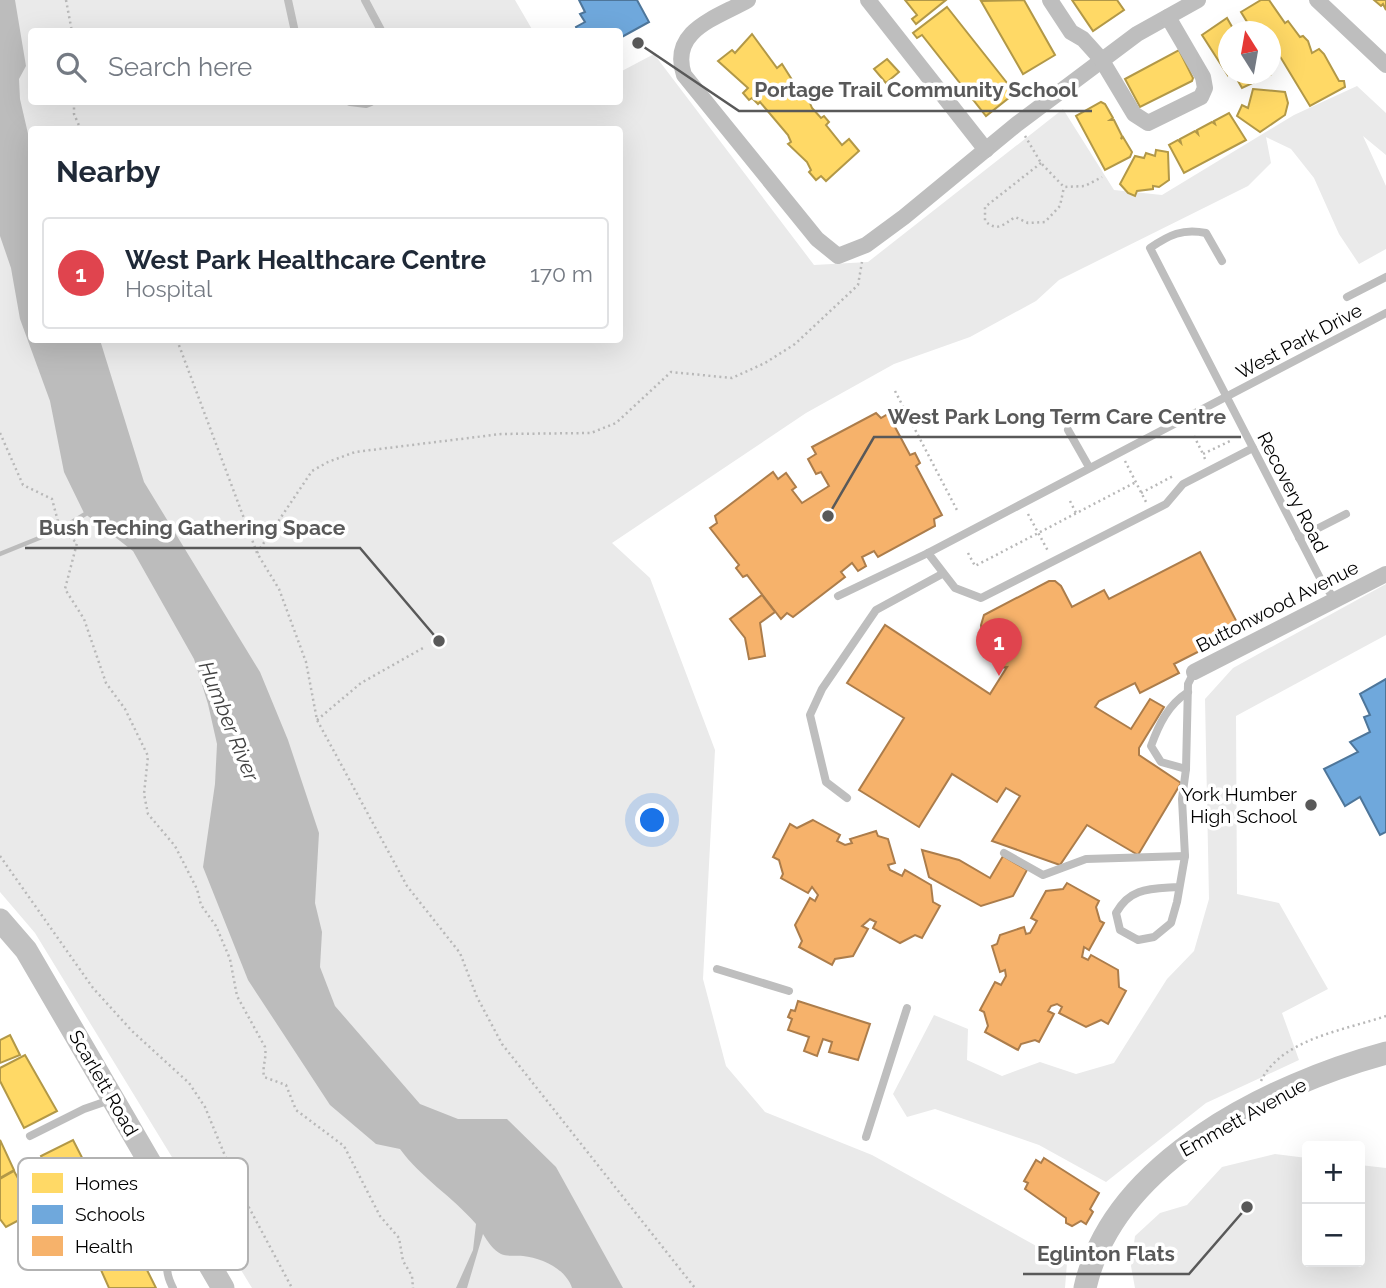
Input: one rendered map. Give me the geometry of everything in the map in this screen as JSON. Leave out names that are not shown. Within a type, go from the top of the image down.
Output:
[{"type":"main road","name":"Scarlett Road","points":[[0,920],[26,950],[147,1158]]},
{"type":"main road","name":"Emmett Avenue","points":[[1085,1288],[1095,1259],[1121,1213],[1139,1188],[1169,1159],[1215,1128],[1282,1093],[1327,1072],[1386,1053]]},
{"type":"main road","name":"Scarlett Road","points":[[213,1270],[223,1288]]},
{"type":"street","points":[[748,0],[693,30],[682,48],[679,60],[684,75],[766,178],[831,253],[838,256],[849,254],[866,245],[1017,124],[1137,34],[1198,0]]},
{"type":"street","points":[[868,0],[986,150]]},
{"type":"street","points":[[1050,0],[1071,32],[1083,39],[1101,60],[1140,121],[1155,122],[1200,97],[1205,82],[1168,17]]},
{"type":"street","points":[[1317,0],[1385,61]]},
{"type":"street","name":"Buttonwood Avenue","points":[[1194,672],[1386,574]]},
{"type":"lane","points":[[288,0],[294,28]]},
{"type":"lane","points":[[365,0],[380,28]]},
{"type":"lane","name":"Recovery Road","points":[[1222,261],[1206,233],[1189,229],[1170,235],[1150,248],[1299,538],[1335,600]]},
{"type":"lane","points":[[1347,297],[1386,277]]},
{"type":"lane","name":"West Park Drive","points":[[838,596],[928,553],[1386,313]]},
{"type":"lane","points":[[1068,430],[1088,467]]},
{"type":"lane","points":[[928,553],[955,588],[981,598],[1166,504],[1183,484],[1253,448]]},
{"type":"lane","points":[[1299,538],[1346,514]]},
{"type":"lane","points":[[847,798],[826,782],[810,715],[822,689],[876,610],[942,574]]},
{"type":"lane","name":"Buttonwood Avenue","points":[[1178,887],[1136,891],[1123,899],[1116,913],[1120,930],[1138,940],[1154,937],[1171,923],[1185,856],[1182,799],[1186,769],[1188,692],[1194,672]]},
{"type":"lane","points":[[1186,769],[1161,762],[1151,746],[1159,724],[1176,700],[1188,692]]},
{"type":"lane","points":[[1004,853],[1043,876],[1086,859],[1185,856]]},
{"type":"lane","points":[[717,969],[789,991]]},
{"type":"lane","points":[[866,1137],[907,1008]]},
{"type":"lane","points":[[30,1136],[84,1109],[113,1099]]},
{"type":"lane","points":[[166,1270],[173,1288]]},
{"type":"path","points":[[66,0],[71,28]]},
{"type":"path","points":[[74,105],[74,114],[79,126]]},
{"type":"path","points":[[1017,124],[1041,163],[1064,187],[1085,187],[1101,177]]},
{"type":"path","points":[[1041,163],[985,207],[985,221],[991,227],[1000,228],[1015,217],[1028,223],[1045,222],[1060,206],[1064,187]]},
{"type":"path","points":[[257,553],[312,471],[355,452],[501,434],[591,433],[617,423],[671,372],[732,379],[765,363],[795,344],[858,285],[866,245]]},
{"type":"path","points":[[178,343],[257,553],[279,589],[306,662],[317,720],[407,886],[460,953],[477,997],[502,1044],[695,1288]]},
{"type":"path","points":[[895,391],[958,512]]},
{"type":"path","points":[[0,433],[23,485],[52,499],[60,529],[77,542],[65,589],[84,619],[106,683],[125,709],[148,756],[145,794],[148,814],[175,846],[197,889],[201,905],[216,926],[230,959],[237,996],[265,1047],[267,1056],[262,1068],[264,1077],[286,1084],[296,1110],[344,1146],[380,1216],[398,1238],[403,1261],[412,1276],[413,1288]]},
{"type":"path","points":[[1194,436],[1206,459],[1195,465]]},
{"type":"path","points":[[1203,454],[1230,441]]},
{"type":"path","points":[[1125,461],[1147,504]]},
{"type":"path","points":[[1141,493],[1184,470]]},
{"type":"path","points":[[968,553],[975,566],[1136,482]]},
{"type":"path","points":[[1070,501],[1076,513]]},
{"type":"path","points":[[1027,512],[1050,554]]},
{"type":"path","points":[[317,720],[361,683],[423,648]]},
{"type":"path","points":[[0,856],[93,988],[132,1031],[189,1083],[205,1107],[226,1158]]},
{"type":"path","points":[[1259,1084],[1269,1064],[1301,1045],[1386,1016]]},
{"type":"path","points":[[248,1206],[292,1288]]},
{"type":"shaded area","points":[[0,0],[515,0],[531,28],[28,28],[28,105],[623,105],[623,70],[654,54],[814,265],[868,262],[1063,109],[1114,190],[1162,195],[1294,115],[1357,86],[1386,113],[1386,155],[1363,136],[1386,186],[1386,249],[1359,264],[1339,234],[1314,178],[1291,149],[1266,137],[1271,163],[1248,186],[1059,280],[1036,301],[970,337],[894,364],[806,413],[612,543],[650,578],[715,750],[703,979],[726,1066],[765,1112],[872,1155],[1067,1263],[1065,1288],[252,1288],[241,1270],[248,1270],[248,1158],[173,1158],[35,933],[0,892]]},
{"type":"shaded area","points":[[1386,584],[1386,635],[1236,716],[1237,894],[1279,903],[1328,989],[1282,1013],[1299,1060],[1206,1103],[1106,1182],[1039,1145],[935,1109],[907,1117],[893,1094],[934,1015],[968,1029],[967,1060],[1002,1076],[1040,1062],[1076,1074],[1114,1063],[1167,979],[1194,951],[1209,899],[1205,699],[1233,668]]},
{"type":"shaded area","points":[[1275,1154],[1302,1157],[1302,1267],[1365,1267],[1365,1166],[1386,1168],[1386,1288],[1135,1288],[1131,1266],[1135,1236],[1160,1213],[1187,1205],[1222,1167]]},
{"type":"water","points":[[0,0],[15,0],[26,66],[19,79],[20,99],[28,134],[28,341],[20,319],[11,268],[0,236]]},
{"type":"water","name":"Humber River","points":[[29,343],[101,343],[144,482],[260,672],[288,740],[319,833],[315,903],[322,932],[320,967],[335,1006],[420,1104],[458,1119],[507,1119],[556,1167],[623,1288],[572,1288],[559,1270],[530,1257],[501,1254],[483,1234],[467,1288],[456,1288],[473,1250],[476,1224],[417,1169],[400,1149],[376,1144],[330,1105],[248,980],[203,867],[215,784],[217,744],[194,659],[133,551],[84,513],[64,472],[50,401]]},
{"type":"building: Homes","points":[[905,0],[946,0],[916,24],[912,19],[917,15]]},
{"type":"building: Homes","points":[[1024,0],[1055,55],[1023,74],[981,1]]},
{"type":"building: Homes","points":[[1072,0],[1117,0],[1124,10],[1093,31]]},
{"type":"building: Homes","points":[[1261,0],[1269,0],[1285,23],[1288,21],[1300,37],[1303,36],[1308,41],[1312,53],[1319,49],[1324,54],[1339,81],[1344,81],[1345,87],[1310,106],[1281,58],[1281,21],[1246,21],[1241,12]]},
{"type":"building: Homes","points":[[1374,0],[1386,0],[1386,10],[1383,4],[1381,6]]},
{"type":"building: Homes","points":[[947,7],[1015,93],[986,116],[922,35],[917,38],[913,33]]},
{"type":"building: Homes","points":[[1218,24],[1218,60],[1202,35]]},
{"type":"building: Homes","points":[[752,34],[777,68],[782,64],[796,86],[804,87],[814,99],[810,103],[812,108],[829,122],[826,125],[842,145],[849,139],[859,151],[826,181],[821,176],[816,180],[809,172],[811,170],[807,162],[788,144],[791,142],[788,135],[760,102],[758,104],[752,98],[749,100],[743,93],[748,88],[718,61],[732,50],[735,53]]},
{"type":"building: Homes","points":[[1179,50],[1192,81],[1140,107],[1125,79]]},
{"type":"building: Homes","points":[[887,59],[899,72],[886,83],[874,69]]},
{"type":"building: Homes","points":[[1253,89],[1285,92],[1288,103],[1285,115],[1260,132],[1237,116],[1242,105],[1248,108]]},
{"type":"building: Homes","points":[[1101,102],[1113,118],[1110,120],[1114,120],[1121,139],[1123,137],[1132,152],[1130,157],[1105,170],[1076,116]]},
{"type":"building: Homes","points":[[1229,113],[1246,140],[1184,173],[1169,145],[1178,140],[1181,143],[1180,139],[1195,131],[1198,134],[1197,130],[1212,122],[1215,124],[1214,121]]},
{"type":"building: Homes","points":[[1156,150],[1168,152],[1169,180],[1159,187],[1137,191],[1135,196],[1128,193],[1120,184],[1135,156],[1144,158],[1146,153],[1155,156]]},
{"type":"building: Homes","points":[[10,1035],[20,1055],[0,1063],[0,1040]]},
{"type":"building: Homes","points":[[25,1055],[57,1111],[24,1128],[0,1081],[0,1068]]},
{"type":"building: Homes","points":[[0,1140],[14,1170],[0,1178]]},
{"type":"building: Homes","points":[[73,1140],[82,1158],[42,1158],[41,1156]]},
{"type":"building: Homes","points":[[14,1171],[18,1178],[18,1221],[6,1227],[0,1219],[0,1179]]},
{"type":"building: Homes","points":[[101,1270],[147,1270],[156,1288],[109,1288]]},
{"type":"building: Schools","points":[[579,0],[637,0],[649,22],[623,36],[623,28],[576,28],[585,22],[580,14],[585,12]]},
{"type":"building: Schools","points":[[1386,679],[1386,832],[1380,835],[1360,797],[1345,806],[1324,769],[1358,752],[1350,742],[1370,732],[1364,717],[1370,715],[1360,694]]},
{"type":"building: Health","points":[[876,413],[881,418],[888,414],[910,455],[915,453],[920,463],[916,466],[942,515],[934,519],[935,526],[878,557],[874,551],[862,557],[866,566],[858,571],[852,563],[841,572],[845,577],[793,617],[787,613],[781,619],[747,575],[743,577],[736,568],[739,565],[710,528],[717,523],[715,516],[773,472],[778,479],[786,473],[796,487],[792,490],[802,503],[829,486],[821,472],[816,474],[808,459],[816,454],[812,447]]},
{"type":"building: Health","points":[[1200,552],[1241,630],[1174,664],[1179,673],[1140,693],[1135,683],[1099,701],[1095,707],[1131,729],[1150,699],[1164,707],[1139,748],[1139,755],[1181,783],[1138,855],[1087,825],[1060,865],[992,841],[1020,796],[1006,788],[997,802],[952,774],[919,827],[859,790],[904,718],[847,683],[885,625],[990,694],[1007,667],[1000,668],[983,653],[981,625],[984,615],[1049,581],[1055,581],[1061,586],[1072,607],[1104,590],[1109,599]]},
{"type":"building: Health","points":[[762,595],[775,612],[760,623],[765,656],[749,659],[745,638],[730,619]]},
{"type":"building: Health","points":[[813,820],[840,835],[837,841],[845,845],[852,843],[850,839],[876,831],[878,836],[888,839],[895,863],[888,865],[890,870],[902,876],[905,870],[931,885],[933,902],[940,906],[922,938],[915,935],[900,943],[873,928],[876,922],[870,919],[862,926],[868,929],[853,956],[835,959],[832,965],[799,947],[802,941],[795,925],[810,898],[815,901],[818,895],[812,887],[808,893],[781,878],[783,874],[779,860],[773,857],[790,824],[797,828]]},
{"type":"building: Health","points":[[922,850],[959,860],[990,878],[1003,856],[1027,870],[1013,896],[981,906],[929,877]]},
{"type":"building: Health","points":[[1067,883],[1099,901],[1096,907],[1100,921],[1104,923],[1089,950],[1084,947],[1082,957],[1088,960],[1091,955],[1118,970],[1119,987],[1126,991],[1108,1024],[1101,1020],[1086,1027],[1059,1013],[1062,1007],[1057,1004],[1051,1006],[1048,1011],[1054,1014],[1039,1042],[1035,1040],[1021,1044],[1018,1050],[985,1032],[988,1026],[984,1012],[980,1010],[995,982],[1001,985],[1006,976],[1005,970],[1000,972],[992,946],[997,944],[1000,935],[1024,927],[1026,934],[1030,933],[1037,921],[1031,918],[1046,891],[1063,889]]},
{"type":"building: Health","points":[[798,1001],[870,1024],[858,1060],[829,1052],[832,1042],[823,1039],[817,1056],[804,1051],[809,1037],[788,1030],[792,1019],[788,1017],[791,1010],[795,1011]]},
{"type":"building: Health","points":[[1044,1158],[1099,1193],[1090,1209],[1093,1212],[1086,1224],[1081,1221],[1072,1226],[1066,1223],[1066,1218],[1025,1189],[1028,1183],[1024,1181],[1036,1160],[1041,1163]]},
{"type":"waterway","points":[[0,554],[59,530],[87,513]]},
{"type":"place","name":"Portage Trail Community School","points":[[638,43]]},
{"type":"place","name":"West Park Long Term Care Centre","points":[[828,516]]},
{"type":"place","name":"Bush Teching Gathering Space","points":[[439,641]]},
{"type":"place","name":"West Park Healthcare Centre","points":[[999,676]]},
{"type":"place","name":"York Humber High School","points":[[1311,805]]},
{"type":"place","name":"Eglinton Flats","points":[[1247,1207]]}]
